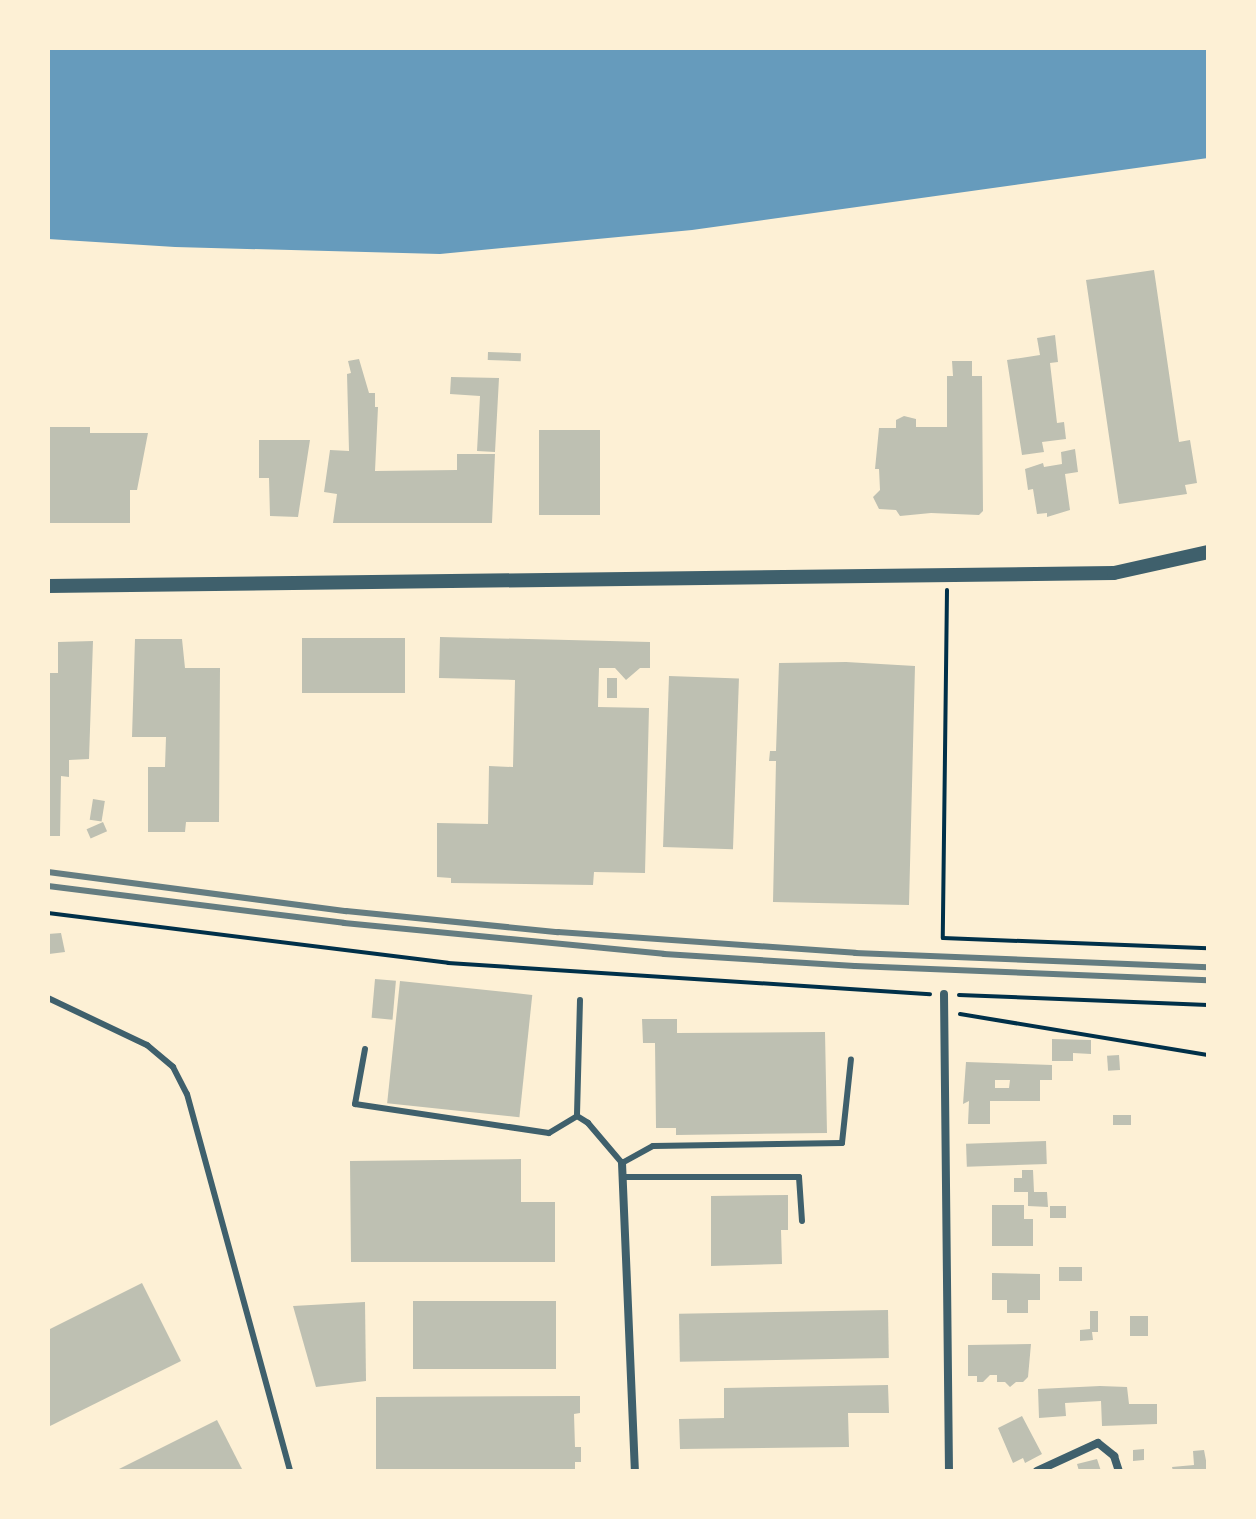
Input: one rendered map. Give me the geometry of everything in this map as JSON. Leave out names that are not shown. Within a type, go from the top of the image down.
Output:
[{"type":"street","points":[[48,586],[1114,573],[1208,552]]},
{"type":"street","points":[[944,994],[949,1471]]},
{"type":"street","points":[[622,1163],[635,1471]]},
{"type":"street","points":[[1037,1471],[1098,1443],[1114,1456],[1119,1471]]},
{"type":"lane","points":[[48,998],[147,1045],[173,1067],[187,1094],[290,1471]]},
{"type":"lane","points":[[577,1116],[580,1000]]},
{"type":"lane","points":[[365,1049],[355,1104],[549,1133],[577,1116]]},
{"type":"lane","points":[[577,1116],[588,1123],[622,1163],[653,1146],[842,1143],[851,1059]]},
{"type":"lane","points":[[623,1177],[799,1177],[802,1221]]},
{"type":"path","points":[[947,575],[943,938],[1208,948]]},
{"type":"path","points":[[48,913],[448,963],[944,994],[1208,1005]]},
{"type":"path","points":[[946,1012],[1208,1055]]},
{"type":"water","points":[[48,48],[1208,48],[1208,158],[692,230],[440,254],[175,247],[48,239]]},
{"type":"building","points":[[1154,270],[1179,442],[1190,440],[1197,483],[1185,485],[1187,494],[1119,504],[1086,280]]},
{"type":"building","points":[[1055,335],[1058,362],[1050,363],[1057,423],[1064,422],[1066,439],[1042,442],[1044,452],[1022,455],[1007,360],[1040,355],[1037,338]]},
{"type":"building","points":[[488,352],[521,353],[521,361],[488,360]]},
{"type":"building","points":[[359,359],[369,393],[375,393],[375,407],[378,407],[375,471],[457,470],[457,454],[495,454],[492,523],[333,523],[337,494],[324,492],[330,450],[349,451],[347,374],[351,373],[348,361]]},
{"type":"building","points":[[952,361],[972,361],[972,376],[982,376],[983,511],[979,515],[931,513],[900,516],[896,510],[879,509],[873,497],[880,490],[879,469],[875,469],[879,428],[896,428],[896,420],[904,416],[916,419],[916,427],[947,427],[947,376],[953,376]]},
{"type":"building","points":[[451,377],[499,378],[495,452],[477,451],[480,396],[450,394]]},
{"type":"building","points":[[48,427],[90,427],[90,433],[148,433],[137,490],[130,490],[130,523],[48,523]]},
{"type":"building","points":[[539,430],[600,430],[600,515],[539,515]]},
{"type":"building","points":[[259,440],[310,440],[298,517],[270,516],[269,478],[259,478]]},
{"type":"building","points":[[1075,449],[1078,472],[1065,474],[1070,510],[1047,517],[1047,513],[1037,514],[1033,489],[1028,490],[1025,469],[1043,463],[1044,467],[1062,464],[1061,452]]},
{"type":"building","points":[[440,637],[650,642],[650,668],[640,668],[626,680],[615,668],[599,668],[598,707],[649,708],[645,873],[594,872],[593,885],[451,883],[451,878],[437,877],[437,823],[488,824],[489,766],[513,767],[515,680],[439,678]]},
{"type":"building","points":[[302,638],[405,638],[405,693],[302,693]]},
{"type":"building","points":[[135,639],[182,639],[185,668],[220,668],[219,822],[186,822],[185,832],[148,832],[148,767],[165,767],[166,737],[132,737]]},
{"type":"building","points":[[93,641],[89,759],[69,760],[69,777],[61,776],[60,836],[48,836],[48,673],[58,673],[58,642]]},
{"type":"building","points":[[846,662],[915,666],[909,905],[773,902],[776,761],[769,761],[770,751],[776,751],[779,663]]},
{"type":"building","points":[[669,676],[739,678],[733,849],[663,847]]},
{"type":"building","points":[[607,678],[617,678],[617,698],[607,698]]},
{"type":"building","points":[[93,799],[105,801],[102,822],[90,820]]},
{"type":"building","points":[[103,822],[107,831],[91,838],[87,829]]},
{"type":"building","points":[[61,933],[65,952],[49,954],[48,934]]},
{"type":"building","points":[[375,979],[396,981],[393,1020],[372,1018]]},
{"type":"building","points":[[400,981],[532,995],[519,1117],[387,1103]]},
{"type":"building","points":[[642,1019],[677,1019],[677,1033],[825,1032],[827,1133],[676,1135],[676,1128],[656,1128],[655,1043],[643,1043]]},
{"type":"building","points":[[1052,1039],[1091,1040],[1091,1054],[1073,1053],[1073,1061],[1052,1061]]},
{"type":"building","points":[[1119,1055],[1120,1070],[1108,1071],[1107,1056]]},
{"type":"building","points":[[966,1062],[1052,1065],[1052,1080],[1040,1080],[1040,1101],[990,1101],[990,1124],[968,1124],[969,1101],[963,1104]],"holes":[[[995,1080],[1010,1080],[1009,1088],[995,1088]]]},
{"type":"building","points":[[1113,1115],[1131,1115],[1131,1125],[1113,1125]]},
{"type":"building","points":[[1046,1141],[1047,1164],[967,1167],[966,1144]]},
{"type":"building","points":[[521,1159],[521,1202],[555,1202],[555,1262],[351,1262],[350,1161]]},
{"type":"building","points":[[1022,1170],[1033,1170],[1034,1192],[1047,1192],[1048,1207],[1028,1206],[1028,1192],[1014,1192],[1014,1178],[1022,1178]]},
{"type":"building","points":[[788,1195],[788,1230],[781,1230],[782,1264],[711,1266],[711,1196]]},
{"type":"building","points":[[992,1205],[1024,1205],[1024,1219],[1033,1219],[1033,1246],[992,1246]]},
{"type":"building","points":[[1050,1206],[1066,1206],[1066,1218],[1050,1218]]},
{"type":"building","points":[[1059,1267],[1082,1267],[1082,1281],[1059,1281]]},
{"type":"building","points":[[992,1273],[1040,1274],[1040,1300],[1028,1300],[1028,1313],[1007,1313],[1007,1300],[992,1300]]},
{"type":"building","points":[[142,1283],[181,1361],[48,1427],[48,1330]]},
{"type":"building","points":[[413,1301],[556,1301],[556,1369],[413,1369]]},
{"type":"building","points":[[365,1302],[366,1381],[316,1387],[293,1306]]},
{"type":"building","points":[[888,1310],[889,1358],[680,1362],[679,1314]]},
{"type":"building","points":[[1090,1311],[1098,1311],[1098,1332],[1092,1332],[1093,1340],[1080,1341],[1080,1330],[1090,1329]]},
{"type":"building","points":[[1130,1316],[1148,1316],[1148,1336],[1130,1336]]},
{"type":"building","points":[[1031,1344],[1028,1377],[1023,1382],[1016,1382],[1010,1387],[1005,1382],[997,1382],[997,1375],[990,1375],[983,1382],[977,1382],[977,1376],[968,1376],[968,1345]]},
{"type":"building","points":[[888,1385],[889,1413],[848,1413],[849,1447],[680,1449],[679,1419],[724,1418],[724,1388]]},
{"type":"building","points":[[1127,1387],[1129,1404],[1157,1404],[1157,1424],[1102,1426],[1101,1401],[1065,1403],[1066,1416],[1039,1418],[1038,1389]]},
{"type":"building","points":[[580,1396],[580,1413],[574,1414],[575,1447],[581,1447],[581,1462],[575,1462],[575,1471],[376,1471],[376,1397]]},
{"type":"building","points":[[1022,1416],[1042,1454],[1025,1463],[1023,1458],[1013,1463],[998,1428]]},
{"type":"building","points":[[217,1420],[243,1471],[115,1471]]},
{"type":"building","points":[[1144,1449],[1144,1460],[1133,1461],[1133,1450]]},
{"type":"building","points":[[1204,1450],[1208,1471],[1173,1471],[1172,1467],[1194,1465],[1193,1451]]},
{"type":"building","points":[[1097,1459],[1101,1471],[1079,1471],[1077,1464]]},
{"type":"railway","points":[[48,872],[346,911],[558,932],[855,953],[1208,967]]},
{"type":"railway","points":[[48,886],[344,923],[664,954],[855,966],[1208,980]]}]
